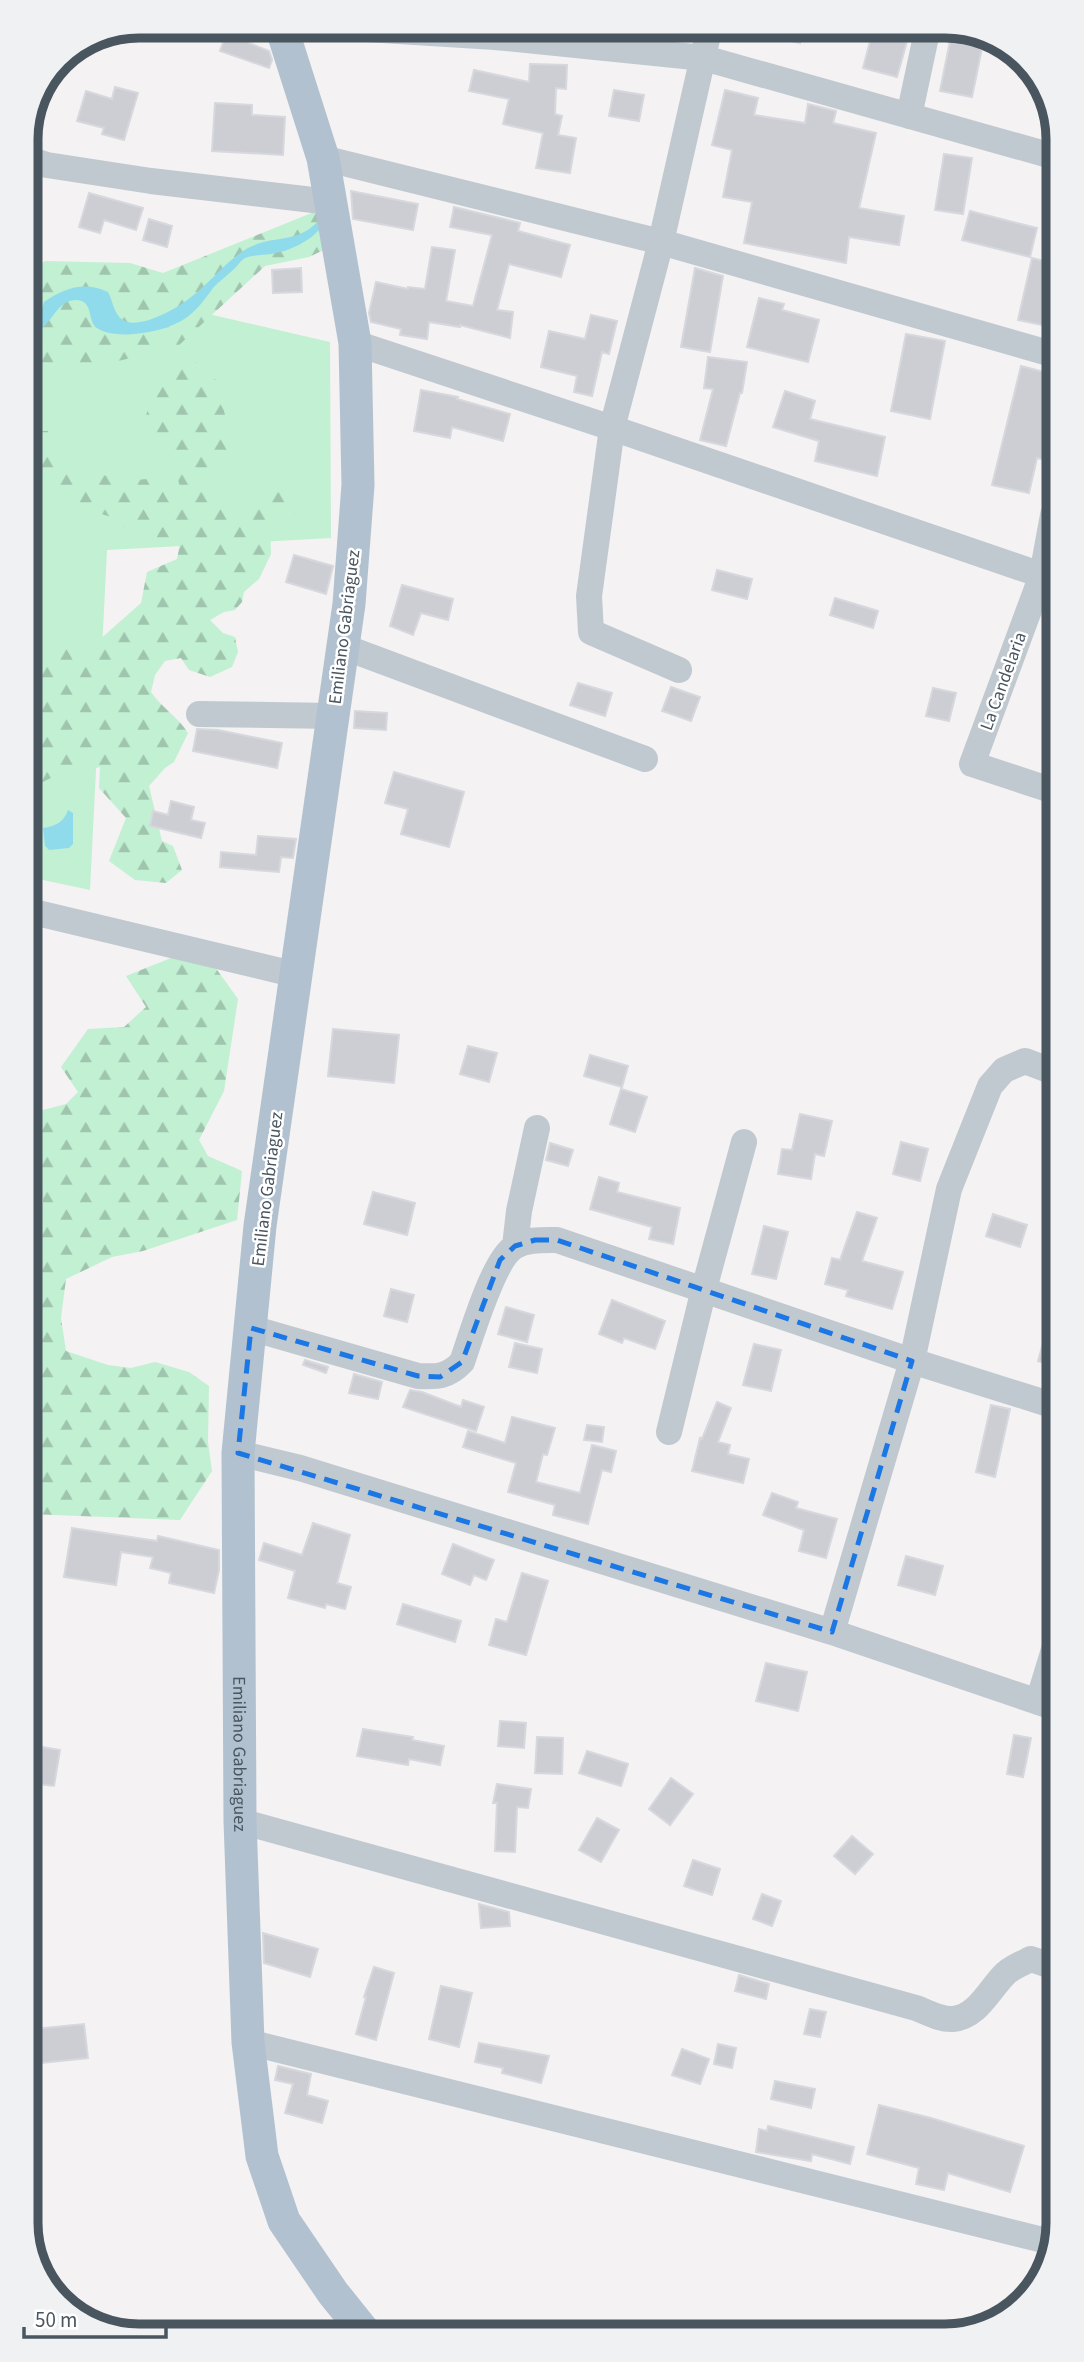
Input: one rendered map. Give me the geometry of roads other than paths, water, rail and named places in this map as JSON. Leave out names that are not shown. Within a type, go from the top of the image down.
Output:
[{"type":"main road","name":"Emiliano Gabriaguez","points":[[285,38],[323,158],[355,343],[359,485],[344,646],[260,1226],[238,1453],[240,1821],[248,2042],[262,2157],[284,2221],[333,2293],[357,2323]]},
{"type":"street","points":[[548,39],[704,58],[1046,154]]},
{"type":"street","points":[[679,670],[592,632],[589,596],[612,428],[661,242],[708,39]]},
{"type":"street","points":[[909,116],[925,39]]},
{"type":"street","points":[[323,158],[661,242],[1046,352]]},
{"type":"street","points":[[39,163],[151,181],[330,202]]},
{"type":"street","points":[[355,343],[1046,577]]},
{"type":"street","name":"La Candelaria","points":[[1046,579],[972,764],[1046,788]]},
{"type":"street","points":[[344,646],[645,759]]},
{"type":"street","points":[[199,714],[334,716]]},
{"type":"street","points":[[39,913],[297,975]]},
{"type":"street","points":[[832,1632],[912,1361],[948,1189],[990,1086],[1004,1070],[1025,1061],[1046,1069]]},
{"type":"street","points":[[514,1246],[537,1128]]},
{"type":"street","points":[[669,1432],[744,1142]]},
{"type":"street","points":[[251,1328],[418,1376],[440,1377],[453,1372],[462,1362],[500,1260],[514,1246],[534,1240],[557,1240],[912,1361],[1046,1403]]},
{"type":"street","points":[[238,1453],[300,1468],[832,1632],[1046,1705]]},
{"type":"street","points":[[240,1821],[916,2007],[936,2016],[953,2019],[970,2013],[982,2003],[1009,1970],[1031,1959],[1046,1964]]},
{"type":"street","points":[[248,2042],[1044,2240]]},
{"type":"water","points":[[320,219],[322,227],[299,245],[278,253],[243,259],[215,285],[192,313],[167,327],[136,334],[104,332],[94,325],[86,304],[77,300],[65,303],[39,330],[44,302],[59,293],[83,287],[108,292],[118,315],[126,322],[157,317],[187,300],[248,248],[294,236],[312,227]]},
{"type":"water","points":[[68,810],[73,813],[73,844],[69,848],[49,850],[45,846],[43,828],[59,823]]}]
